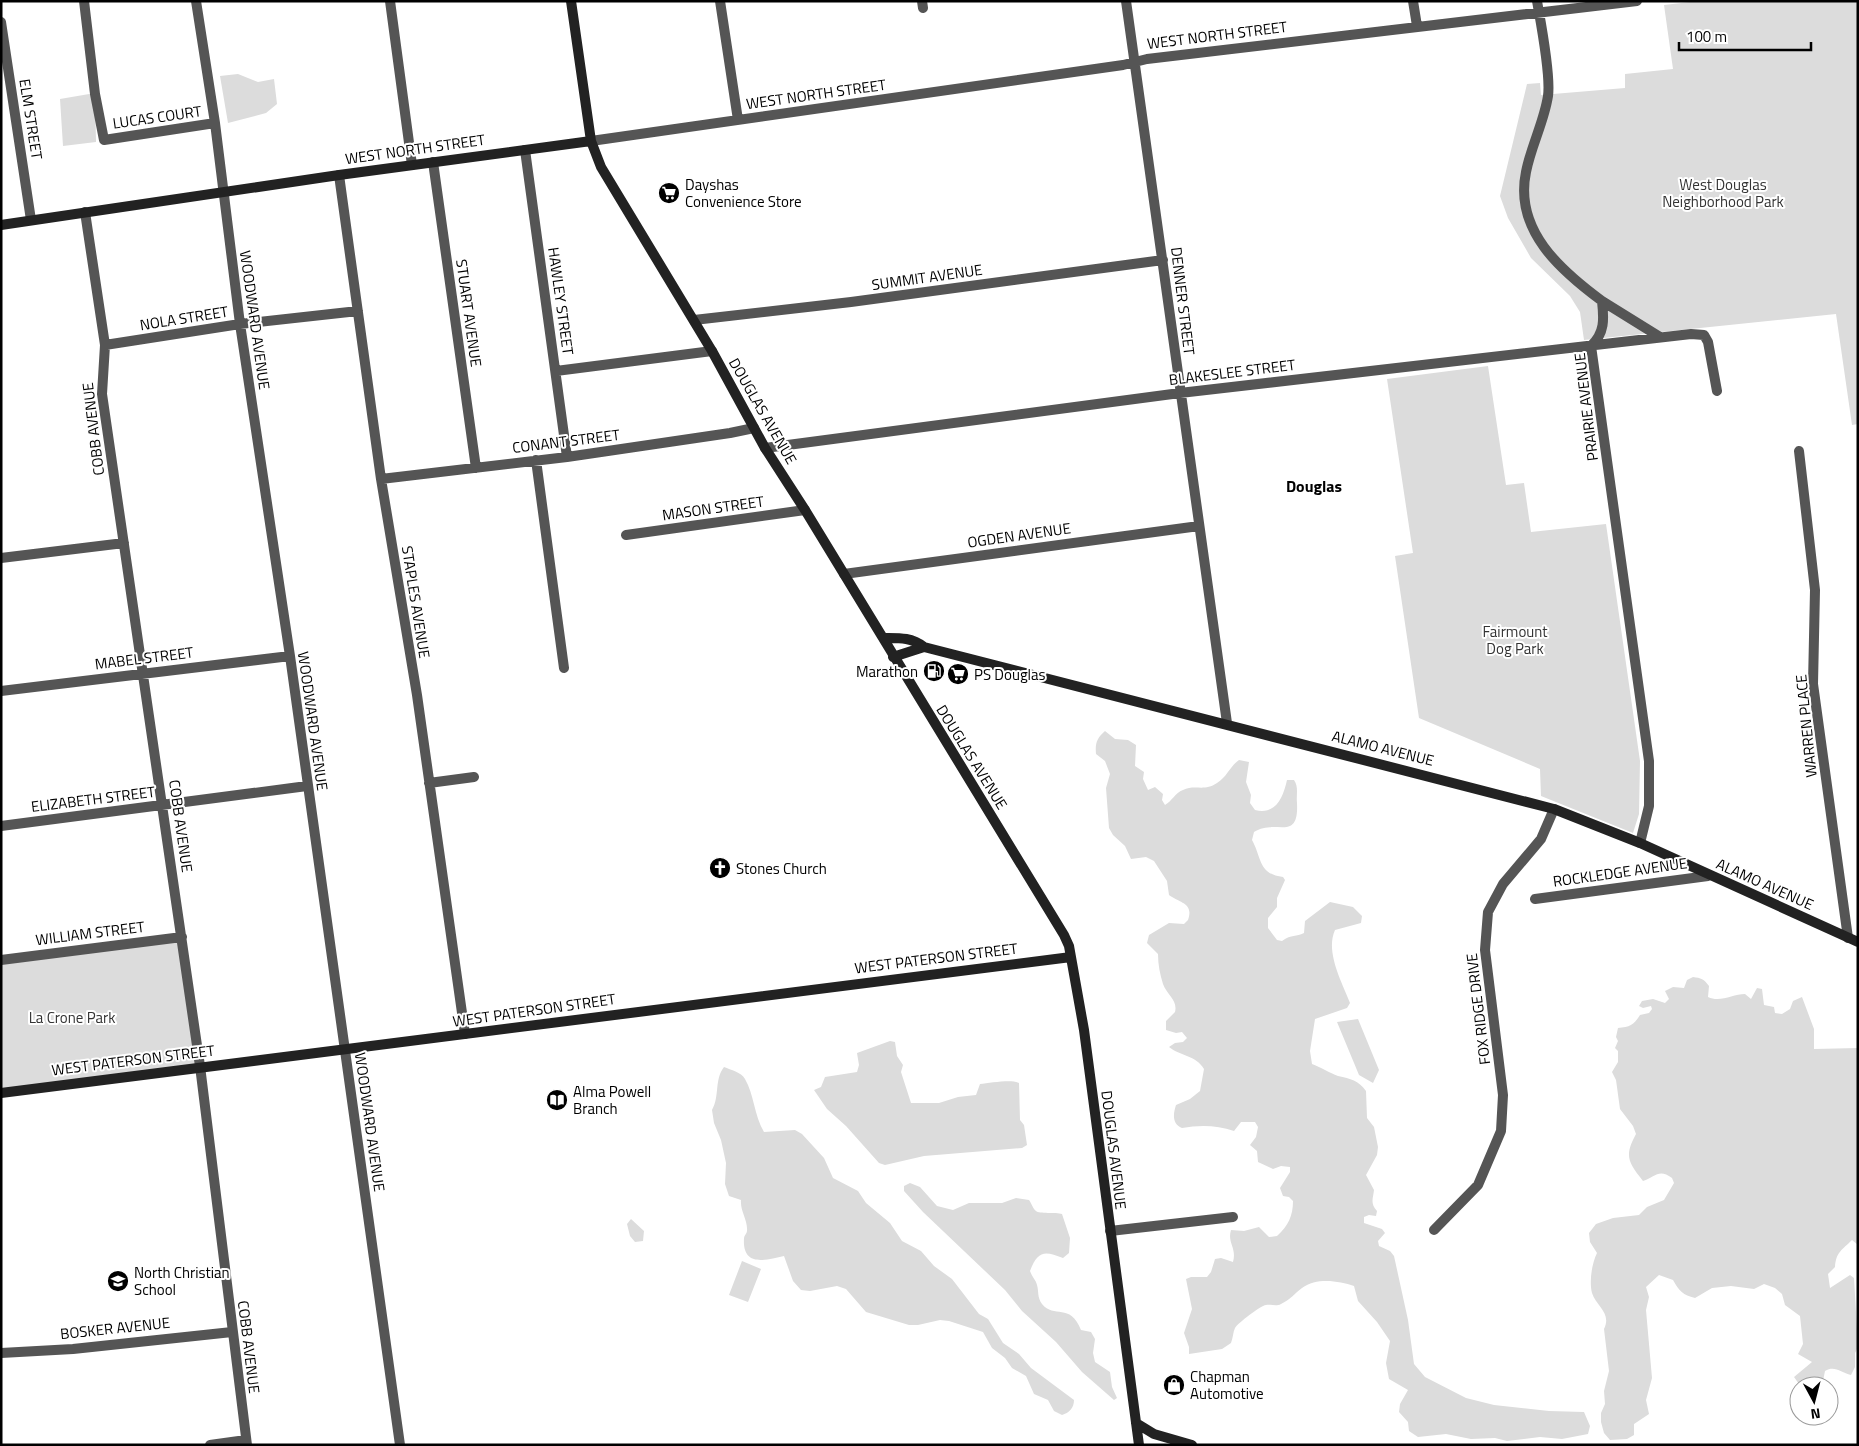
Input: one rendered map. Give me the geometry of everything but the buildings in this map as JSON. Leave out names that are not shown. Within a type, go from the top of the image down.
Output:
[{"type":"street","name":"LUCAS COURT","points":[[84,1],[95,94],[104,140],[215,123]]},
{"type":"street","name":"WOODWARD AVENUE","points":[[196,1],[215,123],[240,324],[290,656],[400,1445]]},
{"type":"street","points":[[390,1],[412,165]]},
{"type":"street","name":"DOUGLAS AVENUE","points":[[571,1],[591,141],[613,188],[694,320],[765,448],[805,510],[1064,935],[1071,957],[1084,1030],[1139,1445]]},
{"type":"street","points":[[720,1],[738,120]]},
{"type":"street","name":"DENNER STREET","points":[[1126,1],[1227,723]]},
{"type":"street","points":[[1413,1],[1417,26]]},
{"type":"street","name":"WEST NORTH STREET","points":[[1,225],[223,194],[339,175],[738,120],[1146,59],[1417,26],[1538,6],[1636,1]]},
{"type":"street","points":[[1538,6],[1548,95],[1523,186],[1527,217],[1541,245],[1553,260],[1602,301],[1660,337]]},
{"type":"street","name":"ELM STREET","points":[[1,22],[6,83],[31,220]]},
{"type":"street","name":"HAWLEY STREET","points":[[525,150],[567,457]]},
{"type":"street","name":"STUART AVENUE","points":[[433,162],[476,468]]},
{"type":"street","name":"STAPLES AVENUE","points":[[339,175],[381,479],[417,695],[465,1034]]},
{"type":"street","name":"COBB AVENUE","points":[[85,212],[105,345],[102,394],[200,1066],[247,1443]]},
{"type":"street","name":"SUMMIT AVENUE","points":[[694,320],[850,302],[1163,260]]},
{"type":"street","name":"PRAIRIE AVENUE","points":[[1602,301],[1604,324],[1599,337],[1591,346],[1649,761],[1649,806],[1640,843]]},
{"type":"street","name":"NOLA STREET","points":[[105,345],[240,324],[358,311]]},
{"type":"street","name":"BLAKESLEE STREET","points":[[765,448],[1180,393],[1691,334],[1704,335],[1708,342],[1717,391]]},
{"type":"street","points":[[556,371],[712,351]]},
{"type":"street","name":"CONANT STREET","points":[[381,479],[567,457],[754,428]]},
{"type":"street","name":"WARREN PLACE","points":[[1799,451],[1815,590],[1813,684],[1853,940]]},
{"type":"street","points":[[536,460],[564,668]]},
{"type":"street","name":"MASON STREET","points":[[626,535],[805,510]]},
{"type":"street","name":"OGDEN AVENUE","points":[[844,574],[1199,526]]},
{"type":"street","points":[[1,558],[124,544]]},
{"type":"street","name":"ALAMO AVENUE","points":[[883,638],[915,640],[924,647],[1227,723],[1554,809],[1640,843],[1708,876],[1853,940]]},
{"type":"street","points":[[894,657],[924,647]]},
{"type":"street","name":"MABEL STREET","points":[[1,691],[144,672],[290,656]]},
{"type":"street","points":[[429,783],[474,777]]},
{"type":"street","name":"ELIZABETH STREET","points":[[1,826],[307,786]]},
{"type":"street","name":"FOX RIDGE DRIVE","points":[[1434,1230],[1478,1185],[1501,1132],[1503,1095],[1485,950],[1488,912],[1502,884],[1541,839],[1554,809]]},
{"type":"street","name":"ROCKLEDGE AVENUE","points":[[1535,899],[1708,876]]},
{"type":"street","name":"WILLIAM STREET","points":[[1,960],[182,937]]},
{"type":"street","name":"WEST PATERSON STREET","points":[[1,1092],[1071,957]]},
{"type":"street","points":[[1110,1231],[1233,1217]]},
{"type":"street","name":"BOSKER AVENUE","points":[[1,1353],[72,1349],[232,1332]]},
{"type":"street","points":[[1136,1423],[1154,1434],[1192,1445]]},
{"type":"street","points":[[210,1445],[247,1443]]},
{"type":"green space","name":"West Douglas Neighborhood Park","points":[[1699,1],[1858,1],[1858,424],[1852,425],[1836,314],[1584,340],[1580,312],[1570,296],[1531,258],[1508,218],[1500,196],[1527,84],[1540,83],[1541,95],[1625,88],[1625,74],[1673,69],[1664,5]]},
{"type":"green space","points":[[238,74],[258,82],[274,79],[277,104],[266,113],[228,123],[220,76]]},
{"type":"green space","points":[[95,93],[96,142],[63,146],[60,99]]},
{"type":"green space","name":"Fairmount Dog Park","points":[[1488,366],[1506,485],[1524,483],[1531,532],[1606,524],[1640,761],[1639,814],[1633,833],[1541,796],[1540,769],[1419,718],[1395,556],[1413,553],[1387,379]]},
{"type":"green space","points":[[1105,731],[1115,739],[1128,740],[1136,745],[1135,766],[1144,772],[1143,779],[1148,790],[1155,787],[1163,794],[1162,800],[1165,805],[1178,793],[1187,788],[1204,788],[1217,783],[1239,760],[1249,762],[1246,782],[1251,795],[1250,803],[1255,810],[1268,810],[1277,804],[1281,799],[1287,780],[1294,780],[1297,791],[1297,815],[1294,822],[1290,826],[1262,828],[1254,832],[1252,840],[1265,869],[1283,877],[1285,880],[1277,898],[1277,907],[1268,918],[1268,928],[1277,940],[1282,941],[1304,933],[1305,921],[1330,902],[1353,907],[1362,916],[1361,923],[1335,930],[1332,939],[1333,957],[1350,1003],[1347,1008],[1315,1019],[1310,1051],[1312,1064],[1338,1076],[1354,1080],[1366,1091],[1367,1118],[1374,1127],[1378,1147],[1377,1155],[1366,1175],[1374,1190],[1373,1203],[1377,1211],[1376,1216],[1369,1215],[1364,1217],[1364,1223],[1382,1229],[1385,1233],[1378,1241],[1379,1246],[1390,1251],[1394,1256],[1408,1320],[1414,1364],[1425,1377],[1466,1398],[1494,1405],[1549,1411],[1584,1412],[1590,1426],[1588,1434],[1562,1439],[1540,1437],[1507,1441],[1495,1438],[1471,1439],[1446,1434],[1418,1437],[1409,1431],[1408,1422],[1399,1412],[1400,1404],[1408,1390],[1389,1379],[1386,1363],[1390,1341],[1377,1322],[1358,1301],[1354,1286],[1342,1283],[1314,1282],[1302,1288],[1284,1302],[1277,1305],[1266,1305],[1249,1315],[1235,1328],[1231,1343],[1222,1349],[1189,1354],[1189,1347],[1184,1333],[1192,1309],[1186,1279],[1191,1277],[1207,1277],[1211,1272],[1215,1259],[1221,1258],[1233,1262],[1234,1253],[1230,1239],[1231,1230],[1244,1231],[1259,1227],[1269,1237],[1277,1236],[1281,1232],[1289,1220],[1293,1206],[1293,1201],[1289,1197],[1283,1196],[1280,1188],[1290,1172],[1290,1167],[1281,1166],[1273,1169],[1258,1162],[1257,1151],[1250,1145],[1256,1137],[1258,1127],[1255,1122],[1241,1122],[1234,1131],[1208,1126],[1182,1128],[1176,1124],[1174,1115],[1176,1105],[1190,1099],[1200,1091],[1204,1069],[1197,1061],[1169,1047],[1175,1043],[1183,1042],[1187,1038],[1182,1032],[1176,1033],[1166,1030],[1166,1021],[1175,1012],[1176,1008],[1174,1001],[1163,984],[1158,954],[1147,943],[1149,935],[1169,923],[1184,924],[1188,920],[1189,910],[1185,904],[1169,895],[1167,881],[1154,861],[1146,857],[1131,859],[1125,846],[1113,835],[1109,828],[1106,788],[1110,774],[1105,761],[1096,754],[1097,741]]},
{"type":"green space","name":"La Crone Park","points":[[182,937],[200,1066],[1,1092],[1,960]]},
{"type":"green space","points":[[1693,977],[1702,979],[1709,986],[1708,997],[1713,999],[1745,994],[1751,999],[1757,988],[1762,989],[1764,1005],[1774,1007],[1775,1013],[1782,1014],[1790,1009],[1793,1001],[1802,997],[1814,1029],[1814,1049],[1858,1048],[1858,1245],[1852,1240],[1842,1249],[1838,1255],[1835,1267],[1828,1274],[1830,1288],[1850,1275],[1854,1278],[1858,1347],[1855,1353],[1855,1367],[1851,1375],[1835,1369],[1829,1369],[1825,1371],[1824,1376],[1795,1376],[1812,1362],[1798,1354],[1803,1344],[1800,1316],[1785,1305],[1782,1294],[1775,1288],[1764,1284],[1754,1289],[1731,1286],[1712,1288],[1695,1298],[1682,1292],[1673,1280],[1659,1275],[1646,1287],[1649,1297],[1646,1310],[1652,1378],[1646,1400],[1649,1414],[1634,1424],[1634,1435],[1627,1439],[1610,1440],[1604,1433],[1601,1422],[1601,1413],[1605,1404],[1604,1391],[1609,1371],[1604,1329],[1606,1318],[1592,1293],[1592,1272],[1597,1253],[1590,1242],[1589,1233],[1596,1224],[1613,1218],[1639,1215],[1647,1207],[1664,1200],[1674,1183],[1672,1178],[1664,1174],[1657,1174],[1643,1181],[1629,1159],[1630,1148],[1636,1134],[1633,1126],[1620,1109],[1616,1080],[1612,1072],[1618,1062],[1618,1051],[1615,1048],[1618,1041],[1616,1037],[1618,1028],[1631,1025],[1640,1015],[1649,1013],[1652,1009],[1651,1006],[1643,1008],[1639,1006],[1642,1001],[1653,999],[1665,1003],[1669,999],[1665,991],[1673,987],[1684,988],[1687,980]]},
{"type":"green space","points":[[1358,1019],[1379,1070],[1373,1083],[1359,1075],[1337,1022]]},
{"type":"green space","points":[[890,1041],[895,1042],[897,1056],[903,1065],[901,1072],[911,1103],[939,1103],[958,1097],[976,1095],[980,1084],[1006,1081],[1019,1083],[1020,1120],[1024,1125],[1027,1145],[1022,1148],[924,1156],[885,1165],[879,1163],[846,1126],[827,1109],[814,1090],[821,1087],[825,1077],[857,1072],[859,1065],[857,1053]]},
{"type":"green space","points":[[724,1067],[738,1073],[745,1079],[764,1132],[795,1130],[802,1134],[824,1158],[833,1178],[858,1191],[866,1203],[890,1223],[902,1241],[921,1251],[934,1266],[952,1279],[979,1314],[988,1319],[1003,1343],[1019,1354],[1031,1368],[1074,1400],[1071,1410],[1062,1415],[1054,1411],[1048,1400],[1034,1394],[1026,1376],[1012,1368],[1005,1358],[992,1348],[983,1332],[940,1320],[909,1325],[866,1312],[846,1289],[837,1286],[810,1291],[801,1290],[793,1281],[784,1256],[763,1260],[751,1258],[744,1248],[747,1227],[741,1200],[729,1196],[725,1184],[726,1163],[712,1110],[716,1099],[719,1077]]},
{"type":"green space","points":[[910,1183],[920,1187],[937,1206],[953,1210],[969,1203],[1002,1203],[1016,1198],[1029,1200],[1038,1212],[1062,1214],[1070,1238],[1069,1253],[1063,1258],[1051,1254],[1043,1254],[1036,1259],[1030,1271],[1036,1283],[1042,1304],[1052,1310],[1067,1313],[1077,1321],[1081,1330],[1091,1332],[1095,1339],[1093,1353],[1095,1362],[1110,1372],[1112,1387],[1117,1398],[1114,1400],[1082,1372],[1056,1342],[1022,1311],[1005,1290],[923,1212],[904,1191],[904,1186]]},
{"type":"green space","points":[[631,1219],[644,1231],[643,1241],[635,1242],[630,1236],[627,1224]]},
{"type":"green space","points":[[742,1261],[761,1269],[748,1302],[729,1295]]},
{"type":"place","name":"Dayshas Convenience Store","points":[[669,193]]},
{"type":"place","name":"Marathon","points":[[934,671]]},
{"type":"place","name":"PS Douglas","points":[[958,674]]},
{"type":"place","name":"Stones Church","points":[[720,868]]},
{"type":"place","name":"Alma Powell Branch","points":[[557,1100]]},
{"type":"place","name":"North Christian School","points":[[118,1281]]},
{"type":"place","name":"Chapman Automotive","points":[[1174,1385]]},
{"type":"district","name":"Douglas","points":[[1314,486]]}]
